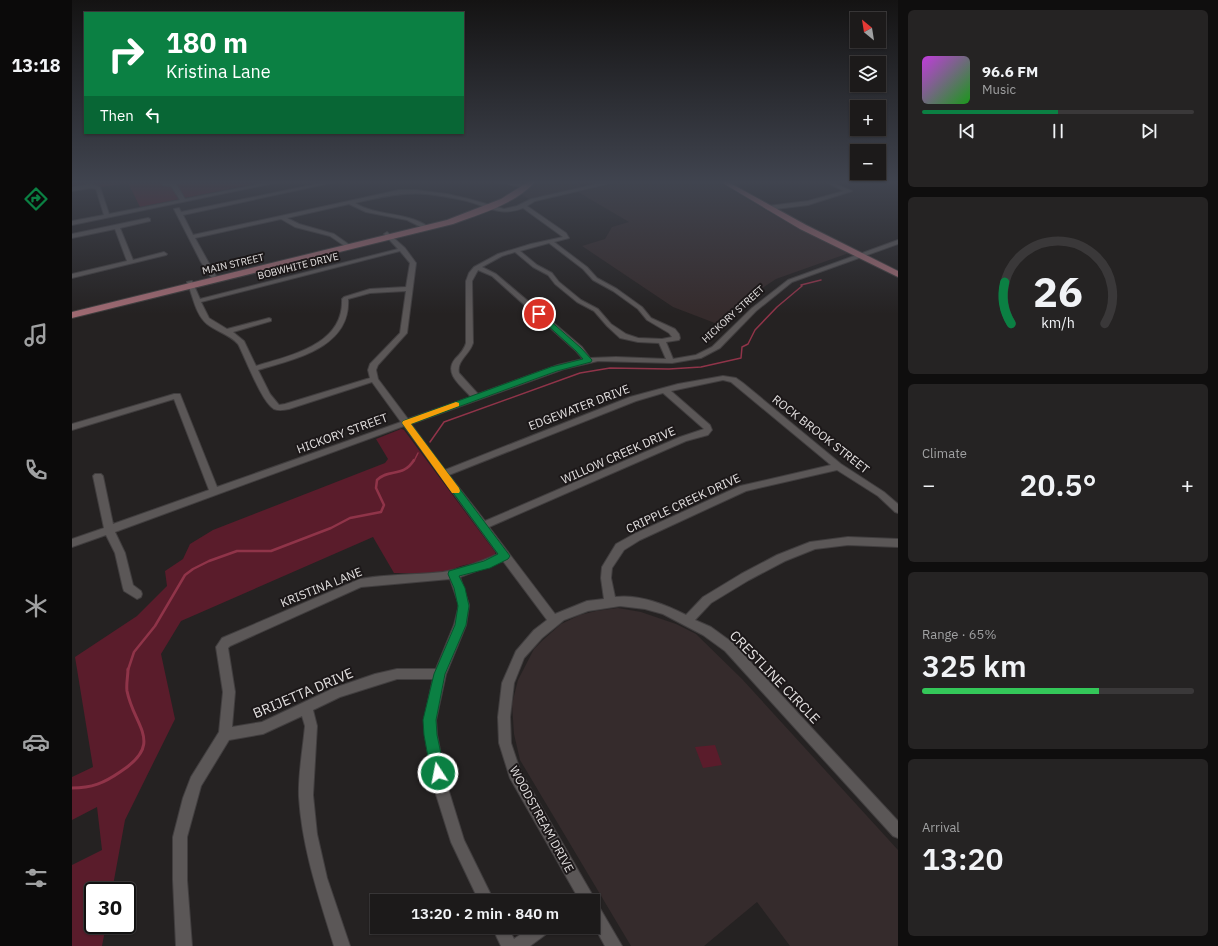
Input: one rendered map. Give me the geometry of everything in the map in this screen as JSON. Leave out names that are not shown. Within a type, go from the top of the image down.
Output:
[{"type":"main road","name":"MAIN STREET","points":[[72,315],[130,298],[190,283],[429,226]]},
{"type":"main road","points":[[806,226],[864,254],[898,268]]},
{"type":"main road","points":[[812,226],[898,274]]},
{"type":"main road","name":"MAIN STREET","points":[[190,283],[213,276],[284,261]]},
{"type":"main road","name":"MAIN STREET","points":[[72,311],[105,305]]},
{"type":"street","points":[[72,236],[116,226]]},
{"type":"street","points":[[117,226],[131,262]]},
{"type":"street","points":[[185,226],[213,276]]},
{"type":"street","points":[[191,237],[240,226]]},
{"type":"street","points":[[299,226],[329,233],[336,236],[348,245]]},
{"type":"street","points":[[476,397],[455,374],[453,369],[469,346],[469,281],[472,273],[476,268],[495,258],[516,250],[566,237],[553,226]]},
{"type":"street","points":[[389,235],[403,249],[413,263],[403,333],[374,364],[372,370],[374,379],[443,474],[554,621]]},
{"type":"street","points":[[516,250],[535,266],[550,274],[557,283],[579,301],[596,310],[619,334],[633,339],[662,341],[674,340],[676,338],[675,334],[650,319],[640,308],[615,290],[595,279],[587,269],[549,242]]},
{"type":"street","name":"HICKORY STREET","points":[[72,543],[561,366],[588,360],[602,359],[688,359],[710,351],[777,289],[790,281],[898,242]]},
{"type":"street","name":"BOBWHITE DRIVE","points":[[198,301],[403,249]]},
{"type":"street","points":[[72,276],[164,254]]},
{"type":"street","points":[[476,268],[494,275],[575,346],[588,360]]},
{"type":"street","points":[[190,283],[210,323],[234,335],[241,343],[273,405],[279,408],[289,406],[374,379]]},
{"type":"street","points":[[254,369],[303,354],[321,343],[339,327],[343,319],[346,298],[370,291],[409,289]]},
{"type":"street","points":[[226,332],[269,320]]},
{"type":"street","points":[[662,341],[670,360]]},
{"type":"street","name":"EDGEWATER DRIVE","points":[[443,474],[593,413],[633,399],[696,382],[728,379]]},
{"type":"street","name":"ROCK BROOK STREET","points":[[728,379],[740,385],[838,466],[881,494],[898,509]]},
{"type":"street","name":"WILLOW CREEK DRIVE","points":[[483,526],[683,439],[705,433],[708,430],[665,390]]},
{"type":"street","points":[[72,427],[177,396],[214,492]]},
{"type":"street","name":"CRIPPLE CREEK DRIVE","points":[[610,602],[606,578],[607,567],[620,547],[729,493],[760,483],[807,475],[838,466]]},
{"type":"street","points":[[98,476],[108,530],[120,554],[128,588],[137,594]]},
{"type":"street","points":[[688,620],[707,600],[781,558],[814,545],[848,540],[898,543]]},
{"type":"street","name":"KRISTINA LANE","points":[[225,734],[229,692],[222,647],[226,642],[360,583],[377,579],[442,576],[453,574],[486,565],[505,556]]},
{"type":"street","points":[[453,574],[460,588],[464,606],[460,625],[440,674],[430,720],[431,735],[440,785],[458,842],[484,894]]},
{"type":"street","name":"CRESTLINE CIRCLE","points":[[554,621],[588,606],[620,601],[645,604],[666,610],[707,631],[729,647],[898,831]]},
{"type":"street","name":"WOODSTREAM DRIVE","points":[[554,621],[538,634],[520,655],[508,683],[504,717],[505,742],[515,773],[583,894]]},
{"type":"street","name":"BRIJETTA DRIVE","points":[[225,734],[262,728],[338,692],[397,674],[440,674]]},
{"type":"street","points":[[306,707],[311,726],[306,795],[310,834],[320,878],[342,946]]},
{"type":"street","points":[[184,946],[180,880],[180,837],[190,798],[196,782],[225,734]]},
{"type":"street","name":"WOODSTREAM DRIVE","points":[[600,923],[614,946]]},
{"type":"street","points":[[503,934],[509,946]]},
{"type":"street","points":[[517,946],[534,934]]},
{"type":"shaded area","points":[[797,226],[849,253],[776,279],[753,294],[720,325],[673,307],[582,246],[605,239],[612,227]]},
{"type":"shaded area","points":[[401,429],[404,430],[495,552],[495,556],[456,568],[445,574],[394,573],[373,537],[181,621],[161,654],[175,719],[125,820],[114,882],[84,882],[84,934],[104,934],[102,946],[72,946],[72,865],[102,850],[97,807],[72,820],[72,777],[93,767],[75,657],[137,616],[167,586],[165,571],[183,559],[190,544],[213,530],[385,463],[388,459],[376,439]]},
{"type":"shaded area","points":[[618,608],[641,612],[676,624],[696,634],[742,679],[898,850],[898,946],[790,946],[757,902],[704,946],[631,946],[520,760],[514,734],[512,704],[518,680],[534,649],[561,624],[580,615]]},
{"type":"shaded area","points":[[715,745],[722,765],[703,768],[695,747]]},
{"type":"waterway","points":[[430,442],[444,422],[580,373],[610,368],[669,369],[701,367],[741,358],[742,347],[748,344],[755,330],[777,307],[802,286],[801,285],[821,280]]},
{"type":"waterway","points":[[414,461],[418,453]]},
{"type":"waterway","points":[[128,670],[134,652],[155,626],[185,575],[193,569],[209,561],[237,551],[271,551],[331,528],[350,518],[381,512],[384,505],[376,488],[377,480],[386,474],[405,469],[410,466],[414,460]]},
{"type":"waterway","points":[[72,788],[92,786],[109,779],[134,762],[141,752],[144,743],[143,734],[127,691],[128,669]]},
{"type":"slow traffic","points":[[456,404],[406,423],[456,491]]},
{"type":"route","points":[[438,773],[431,735],[430,720],[433,700],[440,674],[460,625],[464,606],[460,588],[453,574],[486,565],[505,556],[406,423],[561,366],[588,360],[579,349],[539,314]]}]
